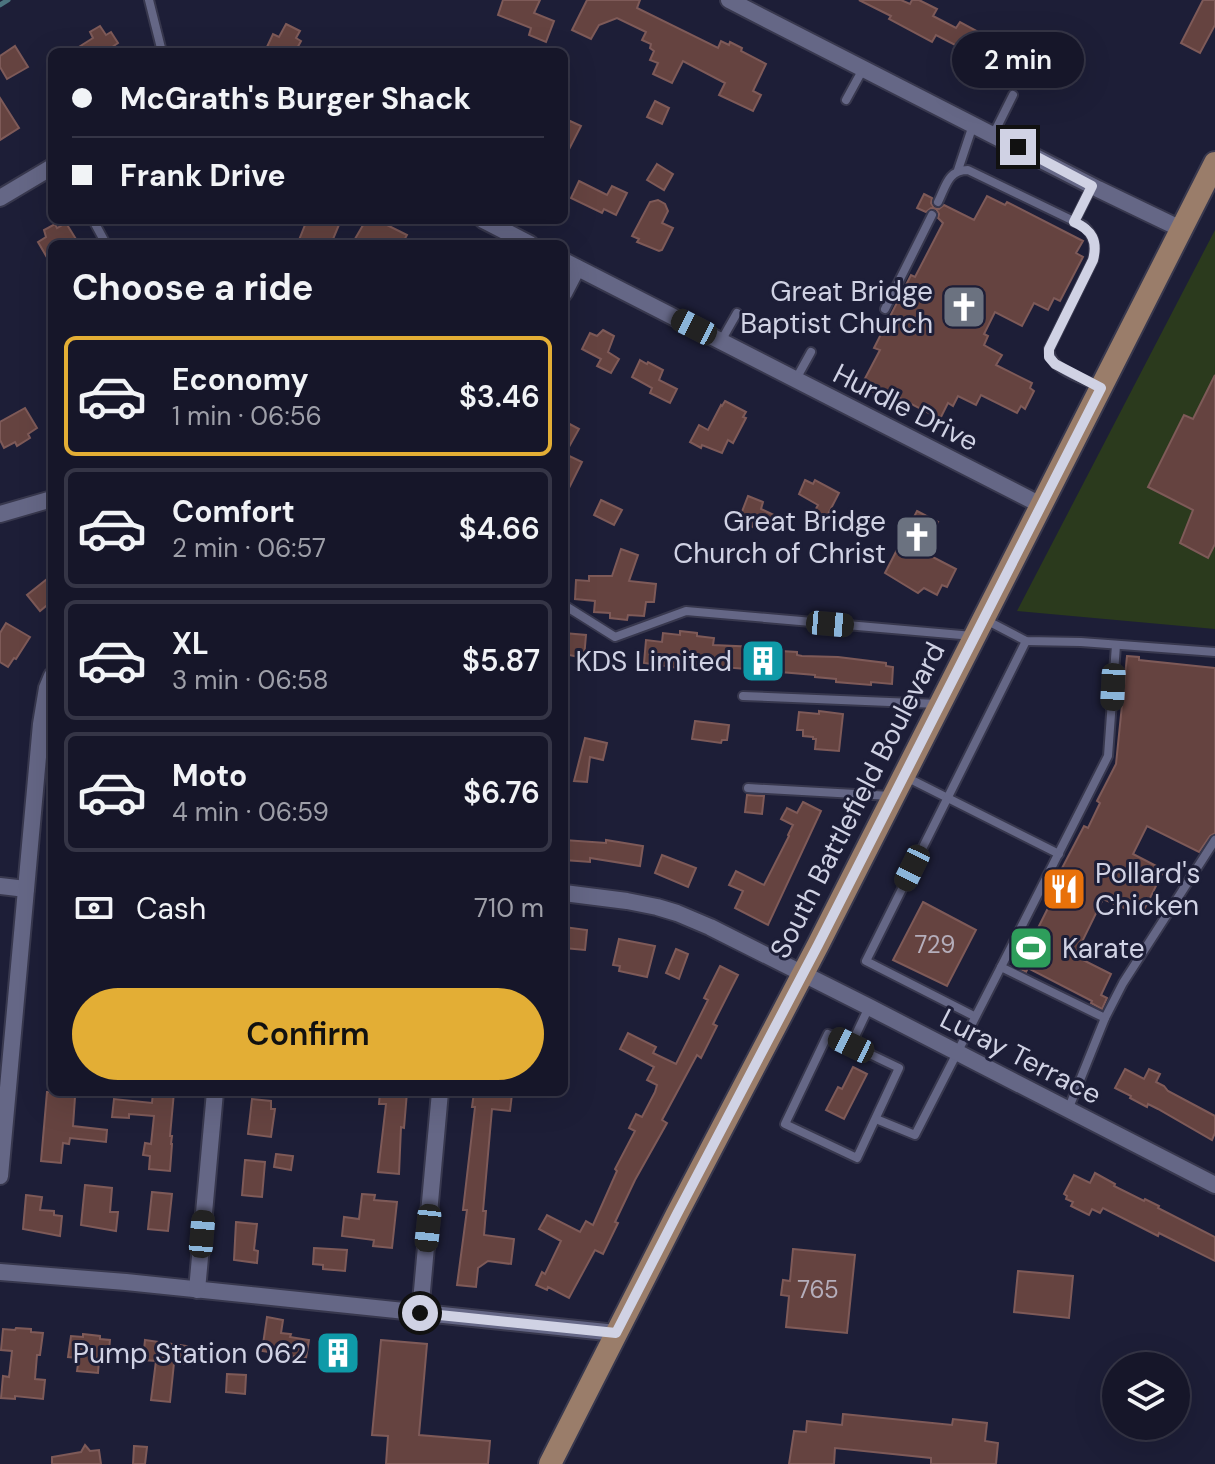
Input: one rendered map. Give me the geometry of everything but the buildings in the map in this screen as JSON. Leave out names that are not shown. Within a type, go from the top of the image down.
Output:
[{"type":"main road","name":"South Battlefield Boulevard","points":[[550,1464],[1215,163]]},
{"type":"street","points":[[729,0],[1181,229]]},
{"type":"street","points":[[0,198],[48,169]]},
{"type":"street","points":[[491,224],[522,240]]},
{"type":"street","name":"Hurdle Drive","points":[[570,264],[1041,505]]},
{"type":"street","points":[[0,514],[48,500]]},
{"type":"street","points":[[0,1176],[41,724],[48,686]]},
{"type":"street","points":[[0,886],[26,889]]},
{"type":"street","name":"Luray Terrace","points":[[568,894],[627,901],[677,913],[710,927],[1215,1185]]},
{"type":"street","points":[[197,1290],[215,1096]]},
{"type":"street","points":[[420,1313],[440,1096]]},
{"type":"street","points":[[0,1272],[616,1333]]},
{"type":"lane","points":[[149,0],[161,48]]},
{"type":"lane","points":[[846,100],[864,68]]},
{"type":"lane","points":[[993,135],[1013,95]]},
{"type":"lane","points":[[958,170],[973,124]]},
{"type":"lane","points":[[938,202],[952,173],[968,170],[1084,226],[1091,234],[1095,250],[1093,260],[1049,349],[1049,357],[1055,364],[1101,388]]},
{"type":"lane","points":[[1074,222],[1092,186]]},
{"type":"lane","points":[[885,309],[932,215]]},
{"type":"lane","points":[[721,341],[737,313]]},
{"type":"lane","points":[[796,379],[811,352]]},
{"type":"lane","points":[[568,608],[615,637],[686,611],[979,627],[1026,641],[1215,652]]},
{"type":"lane","points":[[974,1016],[866,961],[1026,641]]},
{"type":"lane","points":[[876,1119],[915,1135],[1059,854],[1108,756],[1116,645]]},
{"type":"lane","points":[[743,696],[940,704]]},
{"type":"lane","points":[[904,775],[1059,854]]},
{"type":"lane","points":[[748,788],[893,796]]},
{"type":"lane","points":[[1068,1110],[1105,1018],[1123,983],[1215,840]]},
{"type":"lane","points":[[1001,967],[1105,1018]]},
{"type":"lane","points":[[851,1045],[869,1007]]},
{"type":"lane","points":[[828,1034],[851,1045],[899,1068],[857,1158],[785,1124],[828,1034]]},
{"type":"green space","points":[[1215,230],[1215,629],[1017,611]]},
{"type":"waterway","points":[[0,5],[8,0]]},
{"type":"place","name":"Great Bridge Baptist Church","points":[[964,307]]},
{"type":"place","name":"Great Bridge Church of Christ","points":[[917,537]]},
{"type":"place","name":"KDS Limited","points":[[763,661]]},
{"type":"place","name":"Pollard's Chicken","points":[[1064,889]]},
{"type":"place","name":"Karate","points":[[1031,948]]},
{"type":"place","name":"Pump Station 062","points":[[338,1353]]},
{"type":"route","points":[[420,1313],[616,1333],[818,945],[1101,388],[1055,364],[1049,357],[1049,349],[1093,260],[1095,242],[1084,226],[1074,222],[1092,186],[1018,147]]}]
